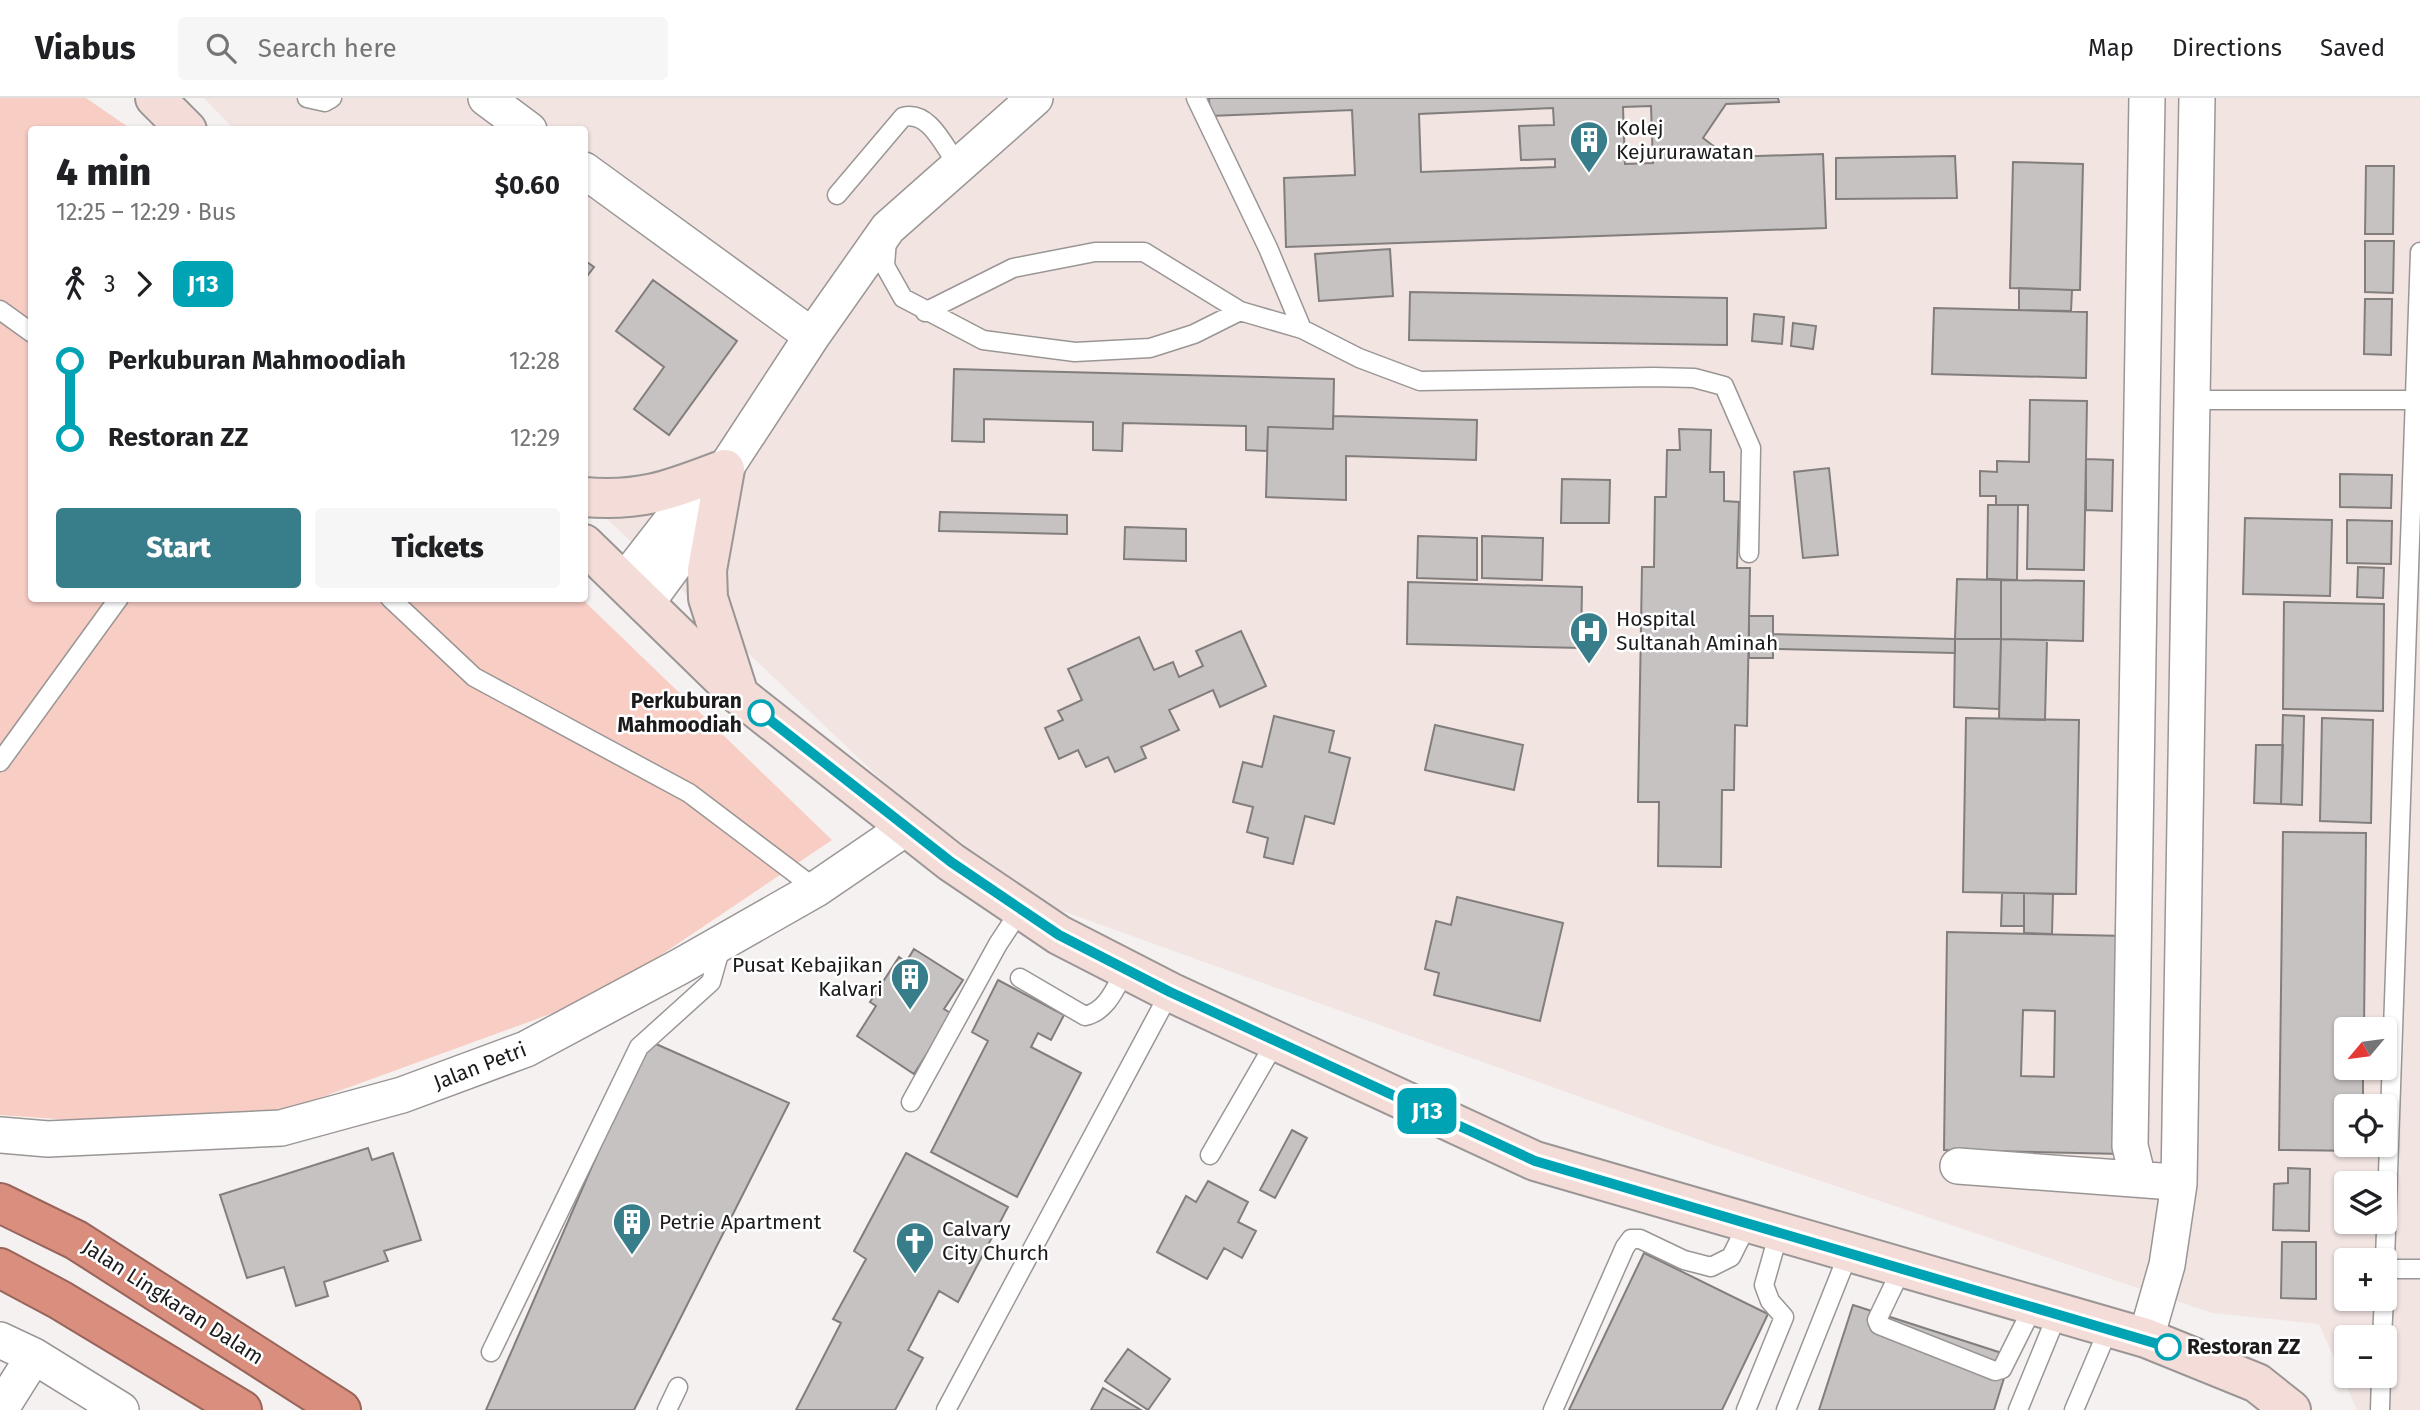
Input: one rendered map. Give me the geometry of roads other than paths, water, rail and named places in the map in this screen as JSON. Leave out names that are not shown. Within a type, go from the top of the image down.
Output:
[{"type":"highway","name":"Jalan Lingkaran Dalam","points":[[0,1203],[76,1240],[341,1410]]},
{"type":"highway","points":[[0,1268],[60,1300],[242,1410]]},
{"type":"main road","points":[[155,98],[183,126]]},
{"type":"main road","points":[[588,497],[632,500],[661,494],[725,469]]},
{"type":"main road","points":[[725,469],[706,570],[708,598],[739,695]]},
{"type":"main road","points":[[588,548],[739,695],[951,862],[1059,935],[1127,967],[1170,992],[1535,1161],[2108,1330],[2147,1338],[2256,1383],[2291,1410]]},
{"type":"street","points":[[485,98],[524,126]]},
{"type":"street","points":[[2138,1178],[2130,1146],[2147,98]]},
{"type":"street","points":[[2147,1338],[2167,1265],[2179,1184],[2197,98]]},
{"type":"street","points":[[634,594],[706,522],[725,469],[812,336],[888,228],[1020,103]]},
{"type":"street","points":[[588,173],[812,336]]},
{"type":"street","name":"Jalan Petri","points":[[0,1135],[48,1139],[281,1128],[402,1095],[526,1049],[816,889],[907,827]]},
{"type":"street","points":[[1958,1166],[2138,1178],[2179,1184]]},
{"type":"street","points":[[0,1340],[34,1356],[121,1410]]},
{"type":"street","points":[[0,1410],[34,1356]]},
{"type":"lane","points":[[307,98],[325,102],[332,98]]},
{"type":"lane","points":[[1196,98],[1268,248],[1302,329]]},
{"type":"lane","points":[[837,195],[903,117],[913,114],[925,120],[957,164]]},
{"type":"lane","points":[[888,228],[885,266],[903,299],[983,340],[1075,352],[1150,348],[1194,334],[1240,311]]},
{"type":"lane","points":[[925,312],[1013,268],[1095,252],[1144,252],[1240,311],[1302,329],[1359,358],[1420,382],[1694,377],[1724,386],[1751,449],[1749,553]]},
{"type":"lane","points":[[2385,1248],[2420,252]]},
{"type":"lane","points":[[0,310],[28,330]]},
{"type":"lane","points":[[2190,400],[2415,400]]},
{"type":"lane","points":[[0,762],[115,602]]},
{"type":"lane","points":[[394,602],[474,677],[689,793],[816,889]]},
{"type":"lane","points":[[911,1102],[998,944],[1021,909]]},
{"type":"lane","points":[[491,1352],[639,1047],[711,982],[722,942]]},
{"type":"lane","points":[[1020,978],[1085,1016],[1097,1013],[1106,1003],[1127,967]]},
{"type":"lane","points":[[946,1410],[1170,992]]},
{"type":"lane","points":[[1210,1155],[1276,1041]]},
{"type":"lane","points":[[1553,1410],[1631,1239],[1640,1239],[1684,1261],[1711,1267],[1731,1257],[1763,1228]]},
{"type":"lane","points":[[1746,1410],[1784,1317],[1770,1301],[1764,1285],[1763,1228]]},
{"type":"lane","points":[[1786,1410],[1849,1252]]},
{"type":"lane","points":[[1902,1268],[1877,1320],[1879,1325],[1995,1371],[2002,1369],[2045,1311]]},
{"type":"lane","points":[[2397,1269],[2420,1269]]},
{"type":"lane","points":[[2018,1410],[2045,1311]]},
{"type":"lane","points":[[2074,1410],[2108,1330]]},
{"type":"lane","points":[[667,1410],[678,1387]]},
{"type":"lane","points":[[2380,1410],[2381,1388]]},
{"type":"place","name":"Kolej Kejururawatan","points":[[1589,174]]},
{"type":"place","name":"Hospital Sultanah Aminah","points":[[1589,665]]},
{"type":"place","name":"Perkuburan Mahmoodiah","points":[[761,713]]},
{"type":"place","name":"Pusat Kebajikan Kalvari","points":[[910,1011]]},
{"type":"place","name":"Petrie Apartment","points":[[632,1256]]},
{"type":"place","name":"Calvary City Church","points":[[915,1275]]},
{"type":"place","name":"Restoran ZZ","points":[[2168,1347]]}]
